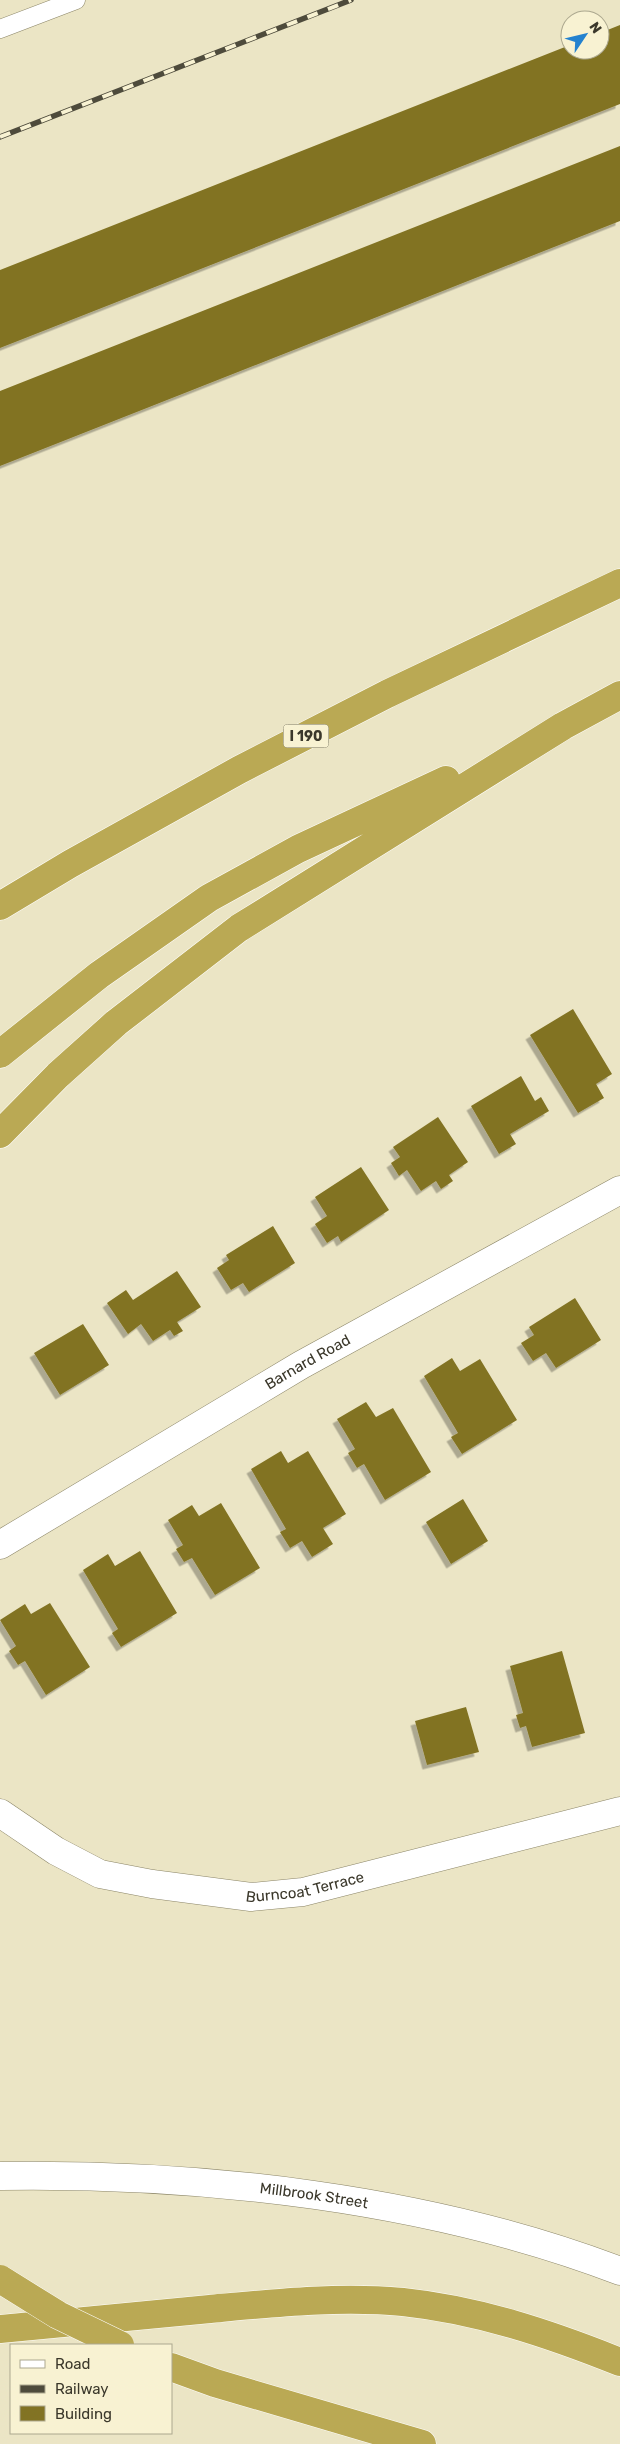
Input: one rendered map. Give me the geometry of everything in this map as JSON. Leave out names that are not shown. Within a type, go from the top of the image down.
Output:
[{"type":"highway","name":"I 190","points":[[0,906],[70,864],[248,766],[387,694],[574,607],[620,583]]},
{"type":"highway","points":[[0,1134],[58,1075],[116,1023],[239,928],[563,726],[620,695]]},
{"type":"highway","points":[[0,1054],[99,974],[208,898],[298,849],[563,726]]},
{"type":"highway","points":[[0,2279],[58,2315],[118,2344]]},
{"type":"highway","points":[[0,2329],[247,2306],[358,2299],[413,2303],[494,2318],[538,2331],[620,2362]]},
{"type":"highway","points":[[172,2367],[215,2383],[422,2444]]},
{"type":"street","name":"Barnard Road","points":[[0,1545],[301,1365],[620,1190]]},
{"type":"street","name":"Burncoat Terrace","points":[[0,1812],[56,1850],[100,1874],[152,1884],[251,1896],[303,1892],[620,1811]]},
{"type":"street","name":"Millbrook Street","points":[[0,2176],[58,2175],[143,2179],[302,2194],[375,2205],[447,2220],[518,2238],[620,2271]]},
{"type":"lane","points":[[0,29],[76,0]]},
{"type":"building","points":[[620,25],[620,104],[0,348],[0,270],[560,49],[560,60],[610,60],[610,29]]},
{"type":"building","points":[[620,146],[620,221],[0,466],[0,391]]},
{"type":"building","points":[[573,1009],[612,1074],[596,1084],[604,1098],[578,1113],[530,1035]]},
{"type":"building","points":[[521,1076],[535,1101],[541,1097],[549,1111],[510,1134],[516,1144],[499,1154],[471,1106]]},
{"type":"building","points":[[438,1117],[468,1162],[449,1175],[453,1181],[441,1189],[436,1181],[421,1191],[407,1170],[399,1176],[391,1163],[400,1157],[393,1147]]},
{"type":"building","points":[[361,1167],[389,1210],[341,1242],[338,1236],[327,1243],[315,1224],[327,1216],[315,1197]]},
{"type":"building","points":[[273,1226],[295,1263],[249,1292],[243,1283],[231,1290],[217,1268],[229,1260],[226,1255]]},
{"type":"building","points":[[177,1271],[201,1307],[177,1322],[183,1331],[174,1336],[170,1330],[153,1341],[141,1324],[128,1334],[107,1303],[126,1290],[133,1300]]},
{"type":"building","points":[[575,1298],[601,1340],[556,1368],[546,1353],[533,1361],[521,1343],[534,1335],[529,1327]]},
{"type":"building","points":[[83,1324],[109,1365],[60,1395],[34,1353]]},
{"type":"building","points":[[452,1358],[460,1371],[480,1359],[517,1420],[462,1454],[451,1437],[458,1433],[424,1376]]},
{"type":"building","points":[[366,1402],[376,1417],[393,1408],[431,1472],[385,1500],[364,1464],[357,1468],[348,1453],[355,1449],[337,1419]]},
{"type":"building","points":[[281,1451],[288,1463],[308,1451],[346,1514],[323,1528],[333,1544],[312,1557],[302,1541],[290,1548],[280,1532],[286,1529],[251,1469]]},
{"type":"building","points":[[463,1499],[488,1541],[451,1564],[426,1522]]},
{"type":"building","points":[[221,1503],[260,1568],[215,1595],[192,1558],[184,1562],[176,1549],[183,1545],[168,1520],[192,1505],[199,1516]]},
{"type":"building","points":[[140,1551],[177,1613],[121,1647],[112,1633],[118,1629],[83,1570],[108,1554],[115,1566]]},
{"type":"building","points":[[50,1603],[90,1667],[46,1695],[25,1661],[18,1665],[9,1651],[16,1646],[0,1620],[25,1604],[31,1614]]},
{"type":"building","points":[[562,1651],[585,1733],[532,1747],[526,1726],[520,1728],[516,1715],[523,1713],[510,1666]]},
{"type":"building","points":[[466,1707],[479,1752],[427,1765],[415,1721]]},
{"type":"railway","points":[[0,137],[351,0]]}]
